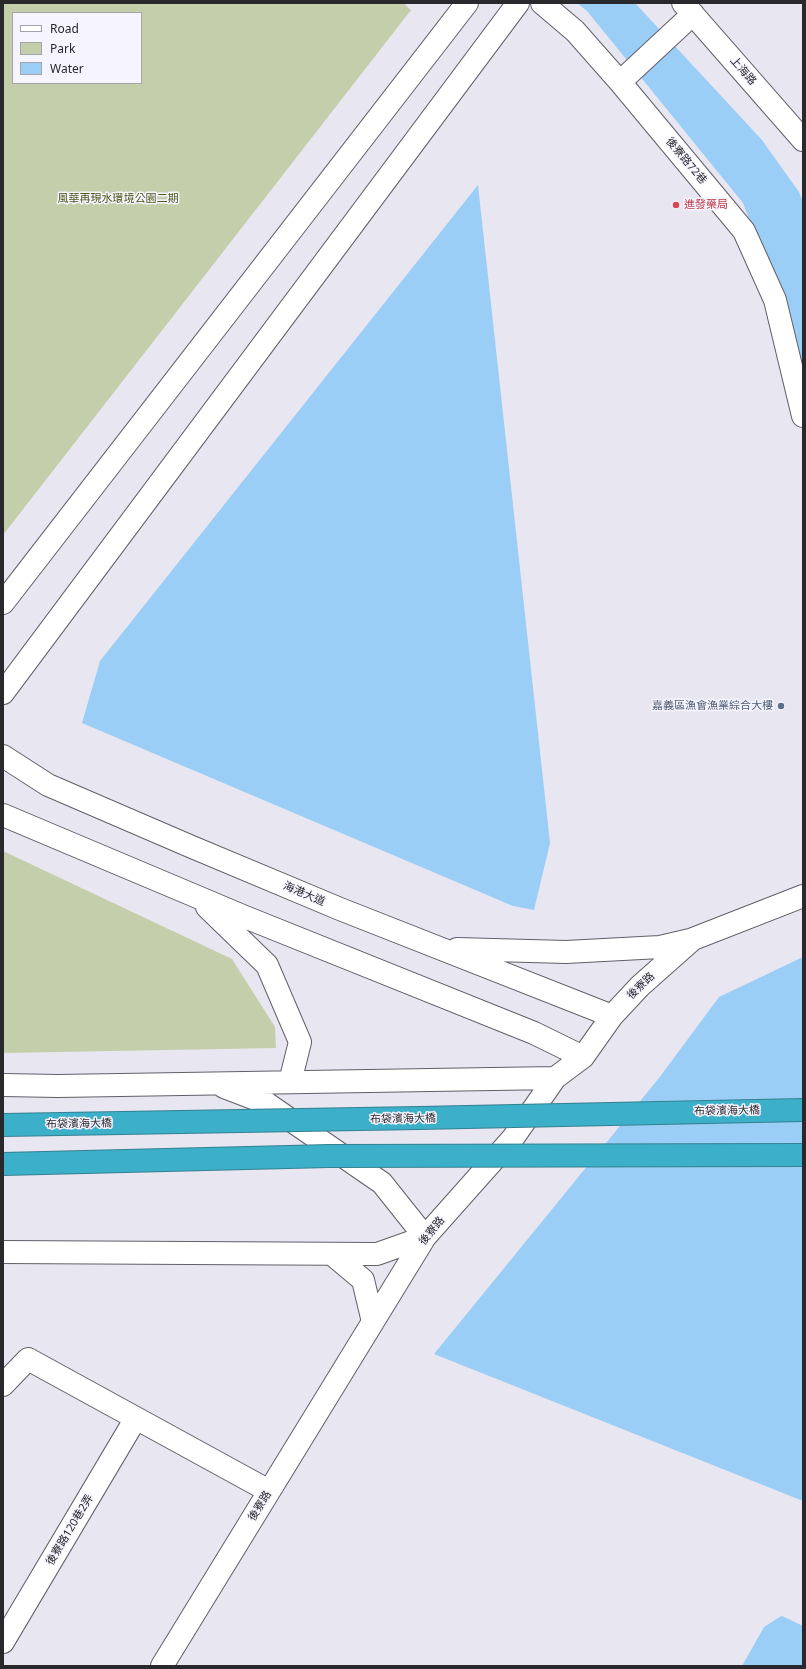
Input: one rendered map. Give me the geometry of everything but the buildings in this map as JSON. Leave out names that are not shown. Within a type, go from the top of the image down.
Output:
[{"type":"highway","name":"布袋濱海大橋","points":[[3,1125],[803,1110]]},
{"type":"highway","points":[[3,1164],[329,1156],[803,1155]]},
{"type":"street","points":[[3,603],[467,3]]},
{"type":"street","points":[[3,693],[518,3]]},
{"type":"street","name":"後寮路72巷","points":[[542,3],[575,31],[620,82],[744,231],[775,300],[797,368],[803,416]]},
{"type":"street","points":[[620,82],[688,9]]},
{"type":"street","name":"上海路","points":[[688,9],[803,140]]},
{"type":"street","name":"海港大道","points":[[3,756],[48,785],[333,906],[612,1016]]},
{"type":"street","points":[[3,815],[198,897],[534,1033],[583,1057]]},
{"type":"street","name":"後寮路","points":[[162,1666],[425,1237],[513,1138],[555,1078],[583,1057],[612,1016],[640,986],[693,939],[803,896]]},
{"type":"street","points":[[198,897],[267,965],[300,1042],[290,1082]]},
{"type":"street","points":[[442,948],[566,952],[660,947],[693,939]]},
{"type":"street","points":[[3,1085],[58,1086],[555,1078]]},
{"type":"street","points":[[3,1252],[377,1254],[425,1237],[382,1183],[266,1103],[214,1084]]},
{"type":"street","points":[[332,1254],[364,1280],[373,1322]]},
{"type":"street","points":[[3,1385],[28,1359],[270,1491]]},
{"type":"street","name":"後寮路120巷2弄","points":[[3,1642],[136,1418]]},
{"type":"green space","name":"風華再現水環境公園二期","points":[[3,3],[403,3],[411,10],[3,535]]},
{"type":"green space","points":[[3,851],[232,959],[275,1027],[276,1048],[3,1053]]},
{"type":"water","points":[[577,3],[635,3],[762,140],[799,192],[803,202],[803,378],[786,315],[743,203],[587,11]]},
{"type":"water","points":[[478,185],[550,843],[534,910],[513,906],[82,723],[100,661]]},
{"type":"water","points":[[803,957],[803,1501],[434,1354],[659,1078],[719,997]]},
{"type":"water","points":[[803,1602],[803,1666],[742,1666],[764,1627]]},
{"type":"pier","points":[[803,1600],[803,1626],[780,1615],[802,1601]]},
{"type":"place","name":"進發藥局","points":[[676,205]]},
{"type":"place","name":"嘉義區漁會漁業綜合大樓","points":[[781,706]]}]
